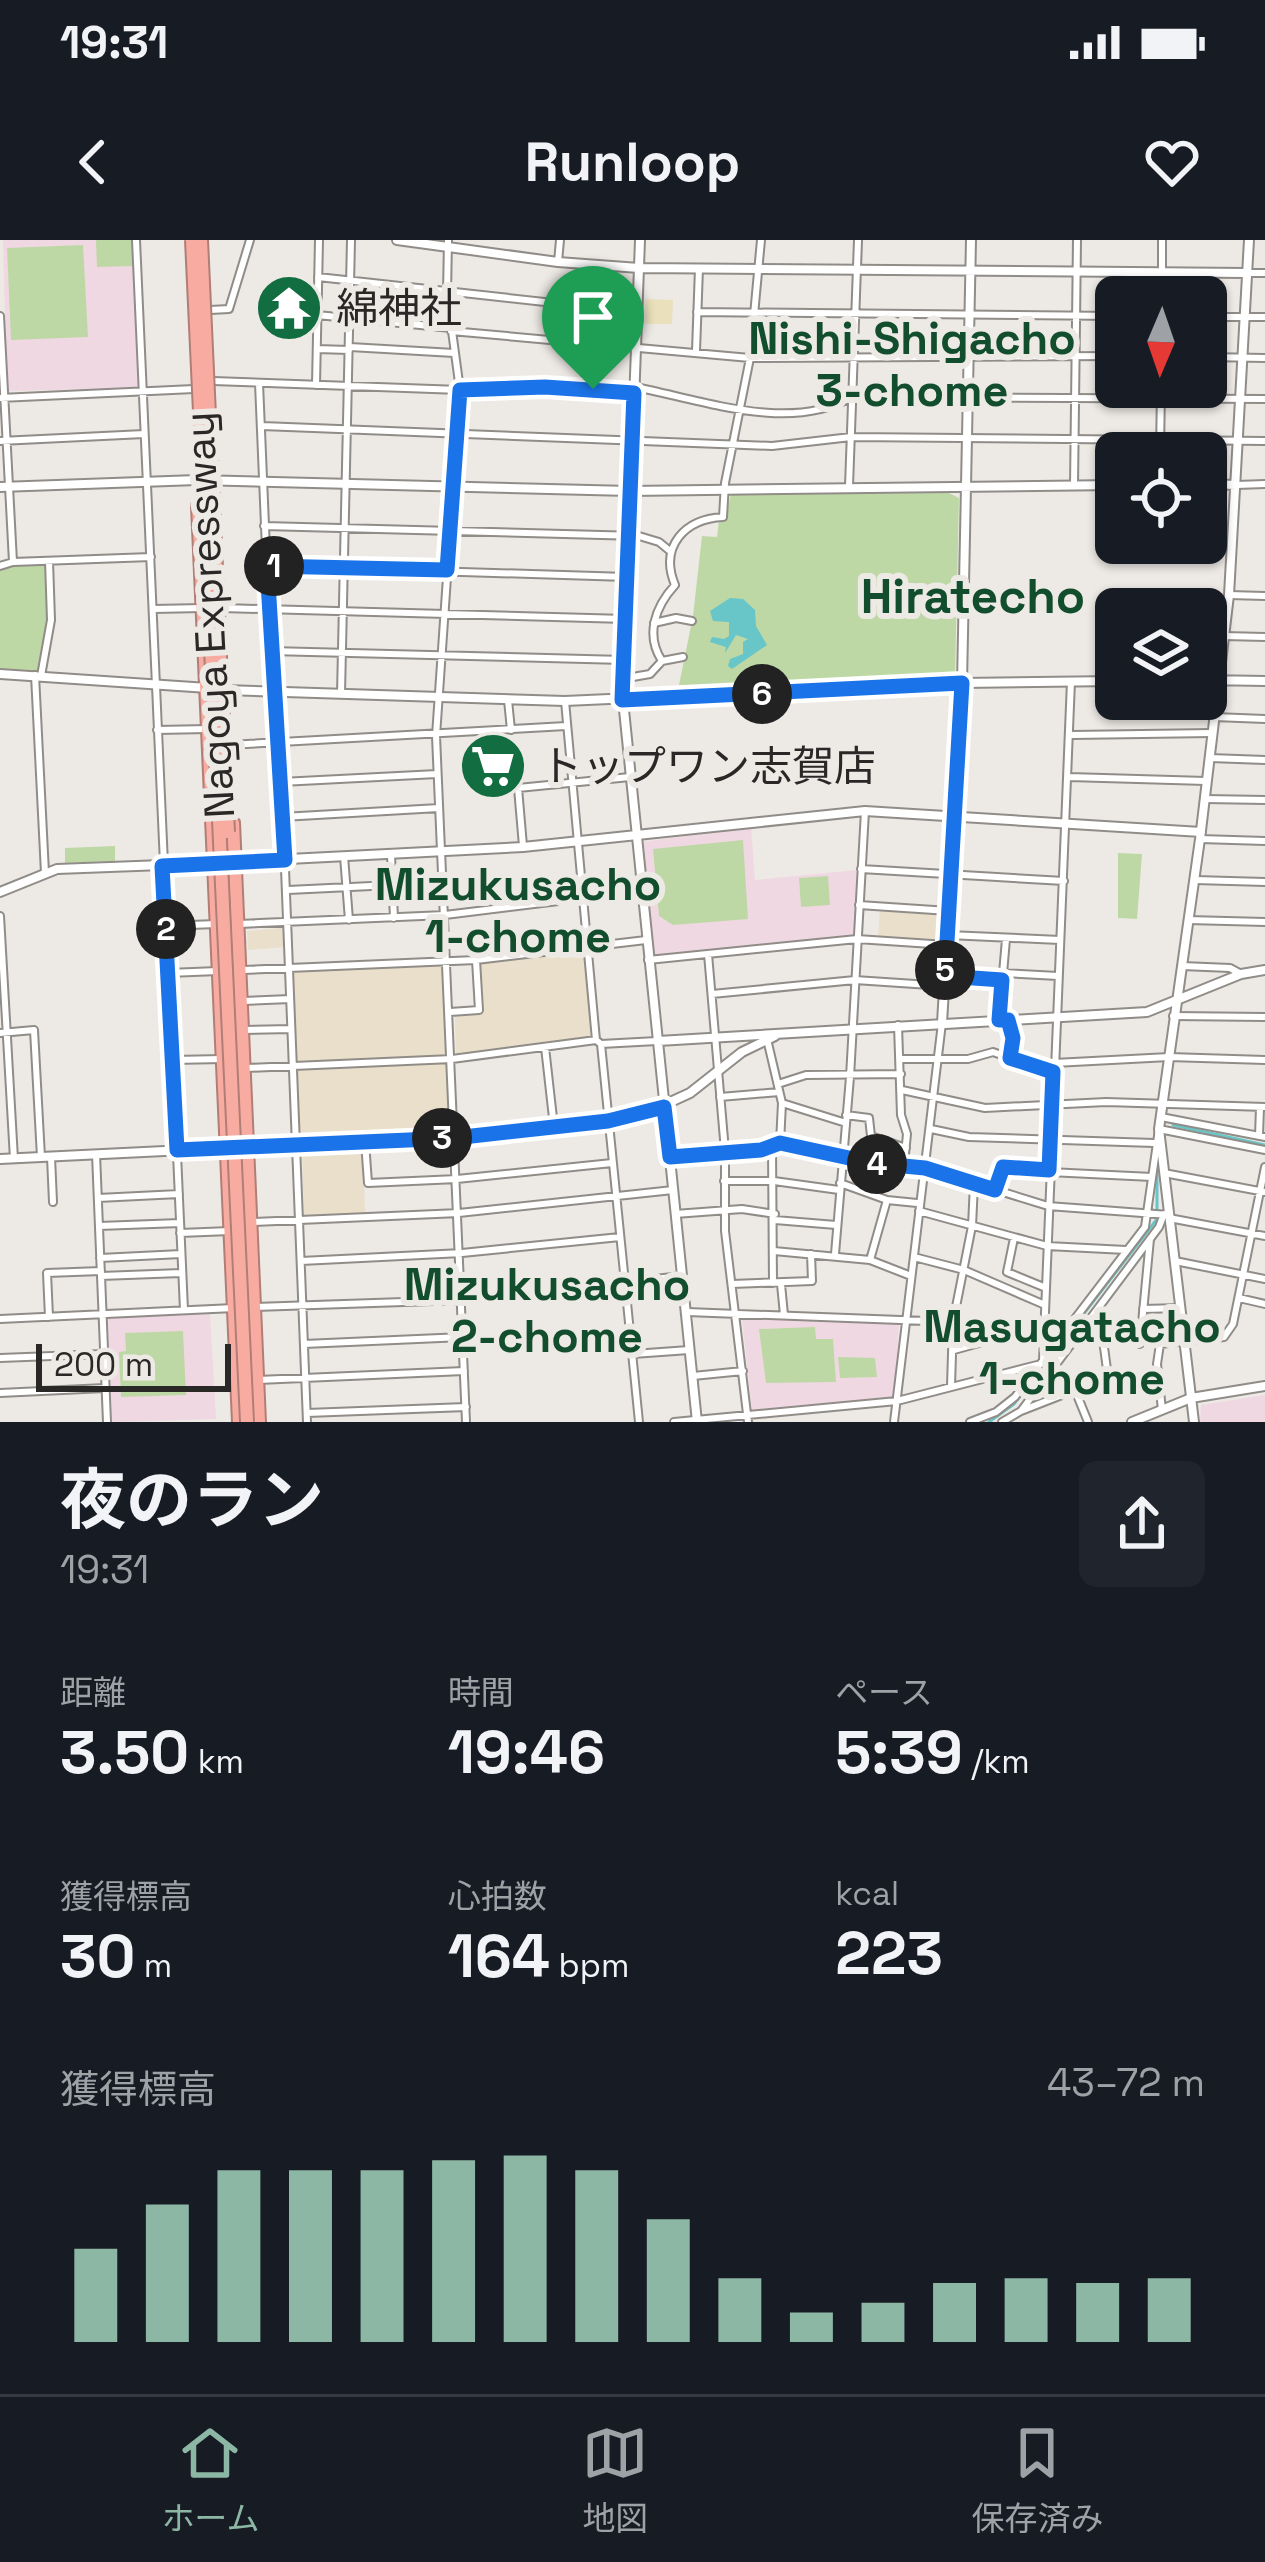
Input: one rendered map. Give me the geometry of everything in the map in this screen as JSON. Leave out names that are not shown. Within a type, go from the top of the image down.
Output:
[{"type":"highway","points":[[197,240],[210,310],[244,1030],[258,1380],[250,1422]]},
{"type":"highway","points":[[197,240],[197,479],[233,1309],[250,1422]]},
{"type":"highway","name":"Nagoya Expressway","points":[[197,240],[250,1422]]},
{"type":"street","points":[[136,240],[184,1310]]},
{"type":"street","points":[[210,310],[230,309],[250,240]]},
{"type":"street","points":[[316,385],[319,240]]},
{"type":"street","points":[[340,694],[351,240]]},
{"type":"street","points":[[397,240],[639,268],[1265,273]]},
{"type":"street","points":[[558,262],[560,240]]},
{"type":"street","points":[[640,240],[622,700],[697,1421]]},
{"type":"street","points":[[662,661],[654,647],[654,622],[662,600],[675,585],[670,551],[687,526],[723,517],[724,489],[750,358],[761,240]]},
{"type":"street","points":[[849,487],[858,240]]},
{"type":"street","points":[[894,1422],[940,1060],[962,683],[971,240]]},
{"type":"street","points":[[1074,486],[1077,240]]},
{"type":"street","points":[[1162,240],[1162,276]]},
{"type":"street","points":[[1227,611],[1249,240]]},
{"type":"street","points":[[447,244],[447,294],[460,390],[436,736],[466,1422]]},
{"type":"street","points":[[696,351],[699,268]]},
{"type":"street","points":[[318,277],[637,312]]},
{"type":"street","points":[[697,312],[1095,316]]},
{"type":"street","points":[[317,315],[750,358],[1095,356]]},
{"type":"street","points":[[1227,317],[1265,317]]},
{"type":"street","points":[[0,319],[5,487],[13,562]]},
{"type":"street","points":[[316,349],[454,353]]},
{"type":"street","points":[[1227,358],[1265,358]]},
{"type":"street","points":[[213,381],[460,390],[635,390],[809,414],[853,397],[1095,398]]},
{"type":"street","points":[[259,383],[272,692],[280,743],[307,1417],[466,1407]]},
{"type":"street","points":[[2,397],[194,389]]},
{"type":"street","points":[[1227,399],[1265,399]]},
{"type":"street","points":[[260,426],[772,446],[851,437],[1095,439]]},
{"type":"street","points":[[3,441],[144,434]]},
{"type":"street","points":[[1227,441],[1265,441]]},
{"type":"street","points":[[5,487],[197,479],[630,491],[1095,485]]},
{"type":"street","points":[[1227,484],[1265,484]]},
{"type":"street","points":[[265,526],[629,536],[651,538],[670,551]]},
{"type":"street","points":[[0,566],[151,556]]},
{"type":"street","points":[[45,873],[38,675],[51,620],[49,561]]},
{"type":"street","points":[[267,566],[627,577]]},
{"type":"street","points":[[1229,595],[1265,596]]},
{"type":"street","points":[[153,609],[202,608]]},
{"type":"street","points":[[222,608],[626,619]]},
{"type":"street","points":[[654,622],[692,621]]},
{"type":"street","points":[[1227,636],[1265,637]]},
{"type":"street","points":[[270,651],[624,660]]},
{"type":"street","points":[[627,678],[650,674],[662,661],[683,657]]},
{"type":"street","points":[[0,674],[226,691],[565,701],[1095,681]]},
{"type":"street","points":[[1227,680],[1265,681]]},
{"type":"street","points":[[1042,1363],[1071,681]]},
{"type":"street","points":[[508,700],[511,730]]},
{"type":"street","points":[[565,701],[639,1422]]},
{"type":"street","points":[[1227,718],[1265,719]]},
{"type":"street","points":[[1194,1422],[1174,1261],[1152,1177],[1214,720]]},
{"type":"street","points":[[228,745],[567,726]]},
{"type":"street","points":[[157,730],[208,729]]},
{"type":"street","points":[[1070,735],[1212,733]]},
{"type":"street","points":[[1210,758],[1265,760]]},
{"type":"street","points":[[280,782],[437,774]]},
{"type":"street","points":[[524,847],[518,788],[630,777]]},
{"type":"street","points":[[1069,777],[1207,782]]},
{"type":"street","points":[[1204,799],[1265,800]]},
{"type":"street","points":[[282,817],[439,808]]},
{"type":"street","points":[[0,892],[61,869],[524,847],[865,811],[1265,841]]},
{"type":"street","points":[[835,1254],[865,811]]},
{"type":"street","points":[[391,855],[394,918]]},
{"type":"street","points":[[344,856],[349,920]]},
{"type":"street","points":[[862,869],[1064,881]]},
{"type":"street","points":[[1195,880],[1265,882]]},
{"type":"street","points":[[286,890],[392,885]]},
{"type":"street","points":[[239,924],[445,915],[640,891]]},
{"type":"street","points":[[859,904],[949,911]]},
{"type":"street","points":[[0,916],[14,1159]]},
{"type":"street","points":[[1188,920],[1265,922]]},
{"type":"street","points":[[166,926],[216,924]]},
{"type":"street","points":[[648,959],[857,938],[1060,940]]},
{"type":"street","points":[[1006,939],[1003,1020],[1013,1038],[1010,1058]]},
{"type":"street","points":[[241,970],[476,960],[646,940]]},
{"type":"street","points":[[708,954],[725,1151],[724,1210],[748,1419]]},
{"type":"street","points":[[450,1012],[479,1010],[476,960]]},
{"type":"street","points":[[1182,966],[1229,968],[1241,974]]},
{"type":"street","points":[[245,1068],[452,1059],[598,1042],[771,1037],[852,1028],[1147,1012],[1241,974],[1265,970]]},
{"type":"street","points":[[168,973],[218,971]]},
{"type":"street","points":[[712,994],[855,980],[1058,976]]},
{"type":"street","points":[[242,1001],[290,1000]]},
{"type":"street","points":[[1173,1016],[1265,1016]]},
{"type":"street","points":[[898,1025],[904,1166]]},
{"type":"street","points":[[244,1030],[291,1029]]},
{"type":"street","points":[[4,1033],[34,1030],[53,1202]]},
{"type":"street","points":[[0,1160],[454,1138],[608,1121],[664,1107],[771,1037]]},
{"type":"street","points":[[771,1037],[782,1103],[774,1181],[774,1251],[784,1316]]},
{"type":"street","points":[[545,1046],[554,1127]]},
{"type":"street","points":[[900,1059],[940,1060],[993,1052],[1053,1068],[1168,1057],[1265,1060]]},
{"type":"street","points":[[172,1060],[222,1059]]},
{"type":"street","points":[[0,1075],[10,1074]]},
{"type":"street","points":[[720,1097],[779,1088],[806,1075],[902,1074]]},
{"type":"street","points":[[902,1090],[985,1108],[1052,1104],[1263,1107],[1262,1137],[1161,1117]]},
{"type":"street","points":[[782,1103],[846,1119],[869,1118],[871,1136],[906,1148]]},
{"type":"street","points":[[0,1115],[12,1114]]},
{"type":"street","points":[[931,1129],[969,1137],[1155,1143]]},
{"type":"street","points":[[1159,1130],[1265,1150]]},
{"type":"street","points":[[1021,1411],[1161,1214],[1164,1173],[1159,1130]]},
{"type":"street","points":[[365,1142],[368,1183],[612,1163]]},
{"type":"street","points":[[670,1157],[776,1145],[925,1168],[1048,1205],[1161,1214],[1265,1236]]},
{"type":"street","points":[[96,1154],[107,1422]]},
{"type":"street","points":[[995,1190],[1003,1167],[1152,1177]]},
{"type":"street","points":[[1162,1410],[1157,1364],[1160,1344],[1224,1337],[1233,1324],[1265,1167]]},
{"type":"street","points":[[1164,1173],[1263,1191]]},
{"type":"street","points":[[723,1181],[840,1187],[1047,1246],[1127,1250]]},
{"type":"street","points":[[951,1386],[953,1322],[972,1226],[974,1184]]},
{"type":"street","points":[[252,1222],[459,1213],[673,1190]]},
{"type":"street","points":[[98,1198],[179,1194]]},
{"type":"street","points":[[870,1260],[887,1200]]},
{"type":"street","points":[[675,1214],[724,1210],[836,1225]]},
{"type":"street","points":[[970,1422],[1006,1406],[1145,1226],[1161,1214]]},
{"type":"street","points":[[99,1226],[180,1223]]},
{"type":"street","points":[[180,1233],[230,1231]]},
{"type":"street","points":[[1140,1344],[1150,1235]]},
{"type":"street","points":[[301,1262],[462,1253],[620,1237]]},
{"type":"street","points":[[1014,1238],[1007,1272],[1046,1288]]},
{"type":"street","points":[[774,1251],[870,1260],[912,1276]]},
{"type":"street","points":[[100,1258],[181,1254]]},
{"type":"street","points":[[732,1284],[812,1281],[812,1254]]},
{"type":"street","points":[[914,1257],[964,1270],[1045,1305]]},
{"type":"street","points":[[1174,1261],[1265,1279]]},
{"type":"street","points":[[49,1318],[47,1274],[181,1273]]},
{"type":"street","points":[[255,1307],[463,1300],[682,1276]]},
{"type":"street","points":[[1238,1298],[1265,1304]]},
{"type":"street","points":[[1002,1422],[1108,1377],[1098,1306]]},
{"type":"street","points":[[1143,1309],[1180,1308]]},
{"type":"street","points":[[0,1319],[233,1309]]},
{"type":"street","points":[[685,1312],[953,1322]]},
{"type":"street","points":[[954,1350],[1044,1324]]},
{"type":"street","points":[[304,1344],[463,1337]]},
{"type":"street","points":[[633,1354],[689,1350]]},
{"type":"street","points":[[0,1358],[104,1354]]},
{"type":"street","points":[[674,1422],[748,1419],[897,1401],[1042,1363]]},
{"type":"street","points":[[1054,1366],[1075,1390],[1088,1422]]},
{"type":"street","points":[[258,1380],[464,1371]]},
{"type":"street","points":[[692,1376],[743,1371]]},
{"type":"street","points":[[1132,1422],[1192,1399],[1265,1386]]},
{"type":"street","points":[[0,1393],[105,1388]]},
{"type":"street","points":[[796,1411],[797,1422]]},
{"type":"shaded area","points":[[3,240],[134,240],[139,388],[7,391]]},
{"type":"shaded area","points":[[751,827],[755,880],[858,870],[855,936],[655,956],[642,842]]},
{"type":"shaded area","points":[[880,908],[943,912],[941,939],[878,937]]},
{"type":"shaded area","points":[[282,928],[284,947],[248,950],[247,931]]},
{"type":"shaded area","points":[[589,951],[593,1037],[456,1054],[455,1016],[484,1011],[480,963]]},
{"type":"shaded area","points":[[443,965],[447,1057],[296,1061],[293,972]]},
{"type":"shaded area","points":[[449,1062],[454,1132],[300,1137],[296,1070]]},
{"type":"shaded area","points":[[363,1148],[365,1214],[304,1217],[302,1150]]},
{"type":"shaded area","points":[[210,1314],[216,1419],[111,1422],[108,1318]]},
{"type":"shaded area","points":[[742,1317],[899,1323],[895,1398],[752,1412]]},
{"type":"shaded area","points":[[1265,1395],[1265,1422],[1200,1422],[1201,1405]]},
{"type":"green space","points":[[96,240],[132,240],[134,266],[97,267]]},
{"type":"green space","points":[[83,245],[88,337],[11,340],[7,248]]},
{"type":"green space","points":[[949,493],[959,498],[955,675],[678,690],[702,536],[717,537],[731,494]]},
{"type":"green space","points":[[45,564],[47,619],[37,672],[0,669],[0,571]]},
{"type":"green space","points":[[743,840],[748,919],[673,925],[659,916],[653,849]]},
{"type":"green space","points":[[115,846],[115,861],[65,863],[65,848]]},
{"type":"green space","points":[[1118,853],[1142,854],[1137,919],[1118,918]]},
{"type":"green space","points":[[828,876],[830,905],[801,907],[799,878]]},
{"type":"green space","points":[[815,1327],[816,1339],[833,1339],[836,1382],[766,1383],[759,1329]]},
{"type":"green space","points":[[183,1331],[186,1395],[121,1397],[119,1352],[126,1351],[125,1333]]},
{"type":"green space","points":[[838,1357],[875,1358],[877,1377],[840,1378]]},
{"type":"sand","points":[[646,299],[673,300],[672,324],[645,324]]},
{"type":"water","points":[[730,598],[743,599],[755,610],[756,626],[767,645],[732,669],[730,659],[743,654],[743,642],[748,639],[736,635],[725,653],[726,647],[710,642],[712,637],[729,636],[729,622],[713,621],[710,611]]},
{"type":"waterway","points":[[1173,1125],[1265,1145]]},
{"type":"waterway","points":[[989,1422],[1014,1404],[1157,1219],[1157,1171]]},
{"type":"place","name":"綿神社","points":[[289,308]]},
{"type":"place","name":"トップワン志賀店","points":[[493,766]]},
{"type":"district","name":"Nishi-Shigacho 3-chome","points":[[912,364]]},
{"type":"district","name":"Hiratecho","points":[[973,596]]},
{"type":"district","name":"Mizukusacho 1-chome","points":[[518,910]]},
{"type":"district","name":"Mizukusacho 2-chome","points":[[547,1310]]},
{"type":"district","name":"Masugatacho 1-chome","points":[[1072,1352]]},
{"type":"route","points":[[593,389],[634,393],[622,700],[962,683],[945,976],[1002,980],[999,1020],[1008,1020],[1013,1038],[1010,1058],[1053,1072],[1049,1170],[1003,1167],[995,1190],[925,1168],[872,1163],[780,1143],[761,1150],[670,1157],[664,1107],[608,1121],[454,1138],[177,1150],[162,866],[285,860],[267,566],[447,570],[460,390],[593,389]]}]
